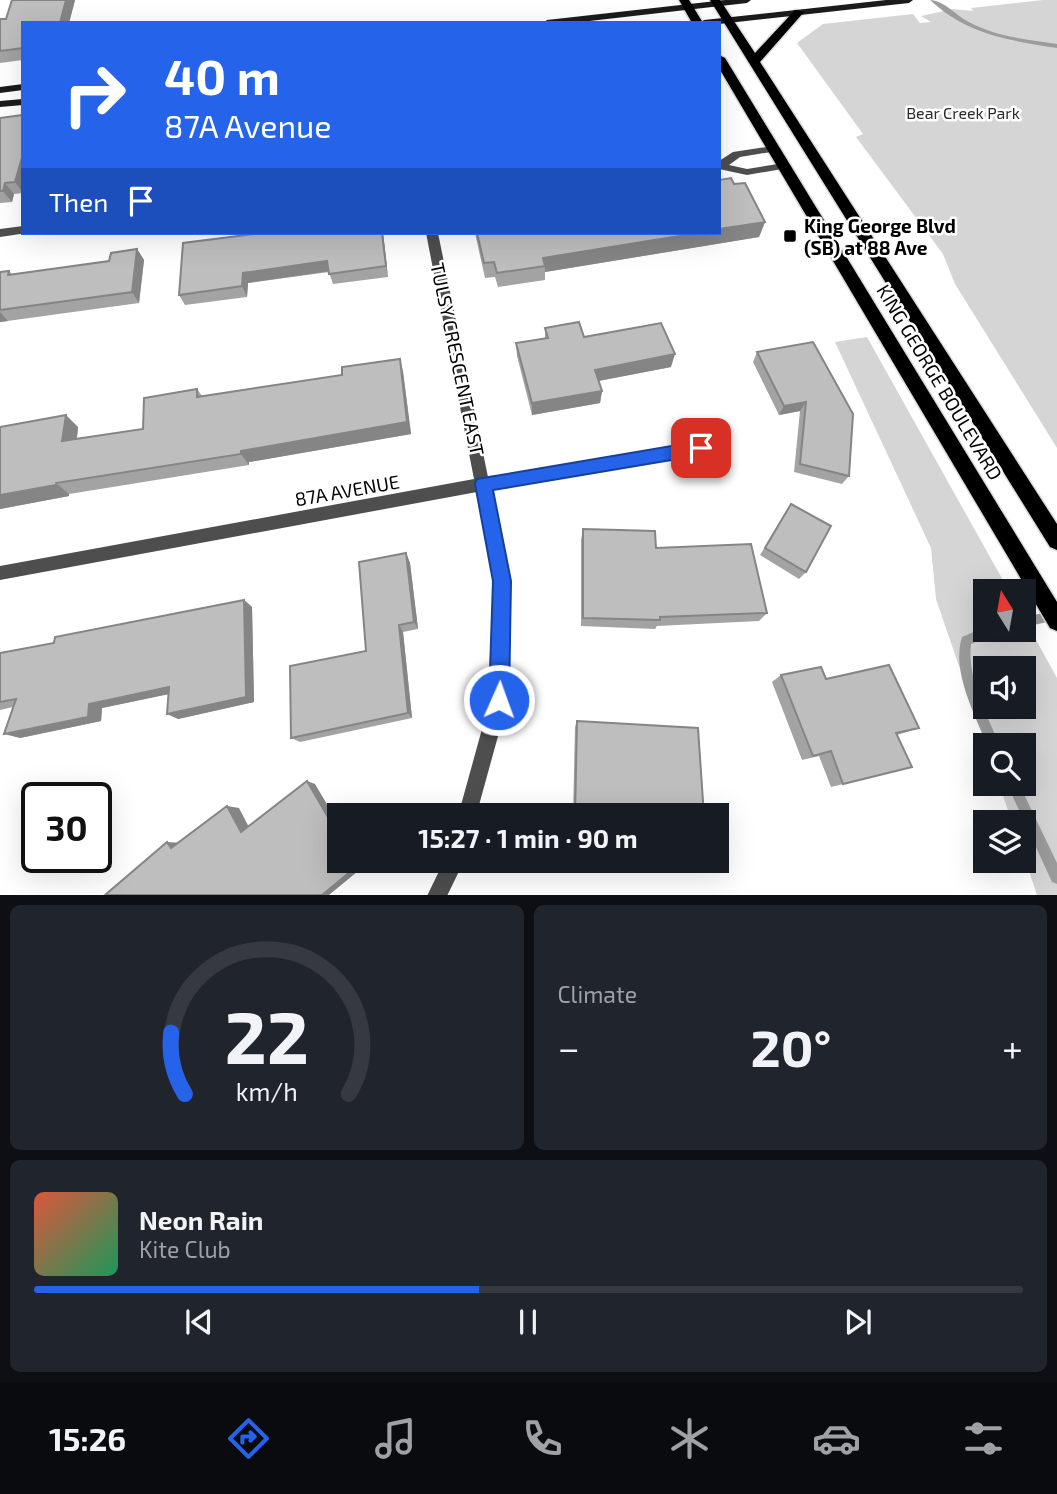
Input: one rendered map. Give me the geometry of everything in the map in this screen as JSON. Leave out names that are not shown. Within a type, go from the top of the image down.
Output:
[{"type":"main road","points":[[561,21],[686,3],[747,0]]},
{"type":"main road","points":[[719,21],[909,0]]},
{"type":"main road","name":"KING GEORGE BOULEVARD","points":[[716,2],[1052,533]]},
{"type":"main road","points":[[686,3],[697,21]]},
{"type":"main road","points":[[754,61],[799,12]]},
{"type":"main road","name":"KING GEORGE BOULEVARD","points":[[721,63],[1057,621]]},
{"type":"main road","points":[[0,90],[21,87]]},
{"type":"main road","points":[[0,104],[21,102]]},
{"type":"street","points":[[721,165],[737,154],[773,149]]},
{"type":"street","points":[[721,166],[747,172],[784,166]]},
{"type":"street","points":[[0,233],[21,230]]},
{"type":"street","name":"TULSY CRESCENT EAST","points":[[432,235],[502,581],[499,700],[471,803]]},
{"type":"street","name":"87A AVENUE","points":[[0,573],[483,484],[701,448]]},
{"type":"street","points":[[437,895],[448,873]]},
{"type":"green space","name":"Bear Creek Park","points":[[1057,0],[1057,448],[955,284],[943,254],[856,137],[863,134],[797,43],[823,24],[913,14],[920,23],[931,22],[921,16],[953,9],[973,11],[971,8]]},
{"type":"green space","points":[[867,337],[1002,579],[973,579],[973,642],[1036,642],[1036,640],[1057,678],[1057,895],[1037,895],[1030,873],[1036,873],[1036,810],[1008,810],[1003,796],[1036,796],[1036,733],[982,733],[977,719],[1036,719],[1036,656],[973,656],[973,707],[936,599],[931,548],[835,342]]},
{"type":"building","points":[[12,0],[66,0],[61,21],[21,21],[21,48],[0,51],[0,19],[6,19]]},
{"type":"building","points":[[21,115],[21,161],[15,182],[5,183],[3,191],[0,191],[0,118]]},
{"type":"building","points":[[731,178],[734,184],[745,183],[765,222],[721,229],[721,180]]},
{"type":"building","points":[[245,235],[382,235],[386,266],[329,274],[327,261],[243,273],[242,286],[179,295],[183,243]]},
{"type":"building","points":[[477,235],[686,235],[543,258],[545,266],[497,273],[494,262],[484,263]]},
{"type":"building","points":[[137,249],[132,292],[0,310],[0,272],[9,271],[8,275],[109,261],[111,253]]},
{"type":"building","points":[[579,322],[584,337],[661,323],[675,354],[595,370],[602,391],[532,403],[516,343],[548,338],[545,328]]},
{"type":"building","points":[[813,342],[853,414],[849,476],[800,464],[806,402],[784,406],[757,352]]},
{"type":"building","points":[[400,359],[407,422],[241,451],[241,454],[56,483],[0,495],[0,427],[66,415],[62,441],[143,429],[144,398],[197,389],[197,397],[342,375],[342,367]]},
{"type":"building","points":[[791,504],[831,526],[806,572],[765,548]]},
{"type":"building","points":[[583,529],[655,531],[656,548],[751,544],[767,613],[660,617],[660,620],[583,618]]},
{"type":"building","points":[[406,553],[414,622],[399,625],[408,713],[291,738],[290,666],[366,651],[359,562]]},
{"type":"building","points":[[244,600],[246,697],[167,714],[169,687],[89,704],[88,717],[4,734],[16,699],[0,702],[0,653],[54,643],[55,637]]},
{"type":"building","points":[[889,665],[919,728],[896,733],[912,767],[843,784],[831,751],[813,756],[781,675],[821,667],[826,679]]},
{"type":"building","points":[[577,721],[698,728],[703,803],[575,803]]},
{"type":"building","points":[[307,781],[327,816],[327,873],[349,873],[322,895],[105,895],[167,842],[171,848],[227,806],[241,832]]},
{"type":"waterway","points":[[933,0],[964,22],[991,34],[1057,46]]},
{"type":"waterway","points":[[1036,619],[1057,615]]},
{"type":"waterway","points":[[973,638],[966,641],[966,666],[973,694],[989,733]]},
{"type":"waterway","points":[[1019,796],[1057,877]]},
{"type":"place","name":"King George Blvd (SB) at 88 Ave","points":[[790,236]]},
{"type":"route","points":[[499,700],[502,581],[483,484],[701,448]]}]
